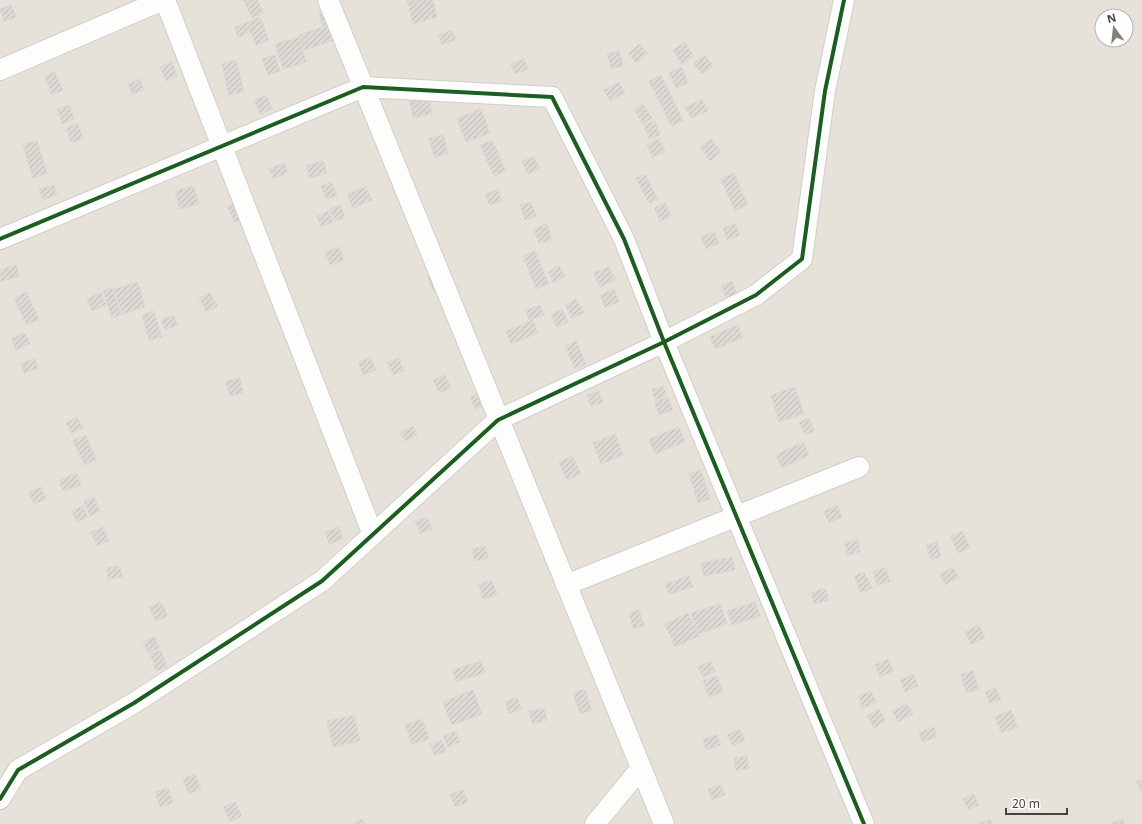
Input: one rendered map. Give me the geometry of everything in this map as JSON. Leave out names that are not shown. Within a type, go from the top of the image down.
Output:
[{"type":"street","points":[[0,70],[164,0],[373,535]]},
{"type":"street","points":[[328,0],[664,824]]},
{"type":"street","points":[[0,800],[18,770],[134,704],[322,581],[498,420],[664,342],[756,295],[802,259],[825,91],[844,0]]},
{"type":"street","points":[[0,239],[363,87],[552,97],[624,238],[664,342],[864,824]]},
{"type":"street","points":[[566,585],[859,467]]},
{"type":"street","points":[[595,824],[641,768]]},
{"type":"shaded area","points":[[0,0],[1142,0],[1142,824],[0,824]]},
{"type":"building","points":[[243,0],[257,0],[264,13],[252,18]]},
{"type":"building","points":[[407,0],[433,0],[437,17],[413,24]]},
{"type":"building","points":[[11,5],[16,17],[4,22],[0,9]]},
{"type":"building","points":[[332,10],[341,38],[304,50],[299,35],[323,27],[319,14]]},
{"type":"building","points":[[260,17],[269,40],[256,45],[251,32],[238,37],[235,27]]},
{"type":"building","points":[[452,30],[456,40],[442,45],[438,35]]},
{"type":"building","points":[[299,37],[306,62],[283,69],[275,44]]},
{"type":"building","points":[[685,42],[694,56],[682,64],[673,50]]},
{"type":"building","points":[[639,44],[648,53],[637,63],[628,54]]},
{"type":"building","points":[[619,51],[623,66],[611,69],[607,54]]},
{"type":"building","points":[[275,55],[280,71],[268,75],[262,59]]},
{"type":"building","points":[[705,55],[713,66],[702,74],[693,63]]},
{"type":"building","points":[[524,59],[528,69],[515,74],[511,64]]},
{"type":"building","points":[[236,60],[244,92],[229,95],[222,64]]},
{"type":"building","points":[[172,62],[177,76],[166,81],[160,67]]},
{"type":"building","points":[[681,67],[688,83],[676,88],[669,73]]},
{"type":"building","points":[[55,72],[63,90],[52,95],[44,76]]},
{"type":"building","points":[[661,75],[683,121],[671,126],[649,81]]},
{"type":"building","points":[[140,79],[144,90],[132,94],[128,84]]},
{"type":"building","points":[[619,82],[625,93],[610,101],[604,90]]},
{"type":"building","points":[[266,95],[272,109],[260,114],[254,101]]},
{"type":"building","points":[[428,95],[432,114],[413,118],[409,99]]},
{"type":"building","points":[[702,99],[708,111],[691,118],[685,107]]},
{"type":"building","points":[[643,104],[652,118],[643,124],[634,110]]},
{"type":"building","points":[[70,105],[74,119],[62,124],[57,109]]},
{"type":"building","points":[[481,109],[490,133],[466,142],[457,118]]},
{"type":"building","points":[[655,121],[660,135],[649,139],[644,125]]},
{"type":"building","points":[[78,123],[83,138],[71,143],[66,128]]},
{"type":"building","points":[[444,135],[448,154],[434,157],[429,138]]},
{"type":"building","points":[[659,139],[665,152],[652,157],[647,144]]},
{"type":"building","points":[[712,139],[721,153],[710,161],[700,147]]},
{"type":"building","points":[[37,140],[47,173],[33,178],[23,145]]},
{"type":"building","points":[[492,140],[506,171],[494,176],[480,145]]},
{"type":"building","points":[[534,157],[540,169],[527,174],[522,161]]},
{"type":"building","points":[[323,161],[327,173],[310,178],[306,166]]},
{"type":"building","points":[[284,163],[288,172],[274,179],[269,169]]},
{"type":"building","points":[[734,173],[748,205],[735,211],[721,179]]},
{"type":"building","points":[[645,174],[658,199],[649,203],[636,178]]},
{"type":"building","points":[[332,182],[337,196],[326,199],[321,186]]},
{"type":"building","points":[[54,185],[57,195],[43,200],[39,189]]},
{"type":"building","points":[[194,186],[199,204],[180,209],[175,191]]},
{"type":"building","points":[[366,187],[372,200],[353,208],[347,194]]},
{"type":"building","points":[[498,190],[502,201],[489,205],[485,194]]},
{"type":"building","points":[[245,199],[252,215],[234,222],[227,206]]},
{"type":"building","points":[[531,202],[536,216],[525,220],[520,205]]},
{"type":"building","points":[[665,203],[671,216],[660,221],[654,208]]},
{"type":"building","points":[[341,205],[345,217],[335,221],[330,209]]},
{"type":"building","points":[[329,211],[333,222],[321,227],[317,216]]},
{"type":"building","points":[[547,224],[552,240],[539,244],[534,229]]},
{"type":"building","points":[[735,224],[740,235],[727,240],[723,228]]},
{"type":"building","points":[[714,231],[719,243],[706,249],[701,237]]},
{"type":"building","points":[[339,247],[344,260],[330,265],[325,252]]},
{"type":"building","points":[[535,251],[549,284],[536,289],[523,256]]},
{"type":"building","points":[[16,265],[19,276],[0,282],[0,270]]},
{"type":"building","points":[[559,265],[565,276],[554,283],[548,272]]},
{"type":"building","points":[[609,267],[615,280],[600,287],[594,273]]},
{"type":"building","points":[[439,274],[443,287],[432,290],[428,277]]},
{"type":"building","points":[[732,281],[738,295],[727,300],[721,286]]},
{"type":"building","points":[[138,282],[145,307],[122,314],[114,289]]},
{"type":"building","points":[[112,288],[121,315],[112,318],[103,291]]},
{"type":"building","points":[[614,289],[619,302],[605,308],[600,295]]},
{"type":"building","points":[[26,292],[39,319],[27,325],[14,298]]},
{"type":"building","points":[[101,292],[106,305],[92,311],[87,299]]},
{"type":"building","points":[[210,293],[218,306],[206,312],[199,298]]},
{"type":"building","points":[[576,299],[584,313],[572,319],[565,305]]},
{"type":"building","points":[[540,305],[544,315],[529,320],[526,310]]},
{"type":"building","points":[[562,309],[568,322],[557,327],[551,314]]},
{"type":"building","points":[[154,311],[162,337],[149,340],[142,315]]},
{"type":"building","points":[[174,315],[178,325],[165,330],[161,320]]},
{"type":"building","points":[[533,320],[538,333],[511,344],[506,331]]},
{"type":"building","points":[[738,325],[743,338],[715,349],[710,337]]},
{"type":"building","points":[[25,333],[30,344],[16,350],[11,338]]},
{"type":"building","points":[[576,341],[586,364],[575,369],[565,346]]},
{"type":"building","points":[[370,357],[376,370],[363,375],[358,362]]},
{"type":"building","points":[[399,358],[404,371],[393,375],[387,362]]},
{"type":"building","points":[[35,359],[38,368],[24,373],[21,363]]},
{"type":"building","points":[[445,375],[451,388],[439,393],[433,380]]},
{"type":"building","points":[[240,378],[243,393],[230,396],[226,381]]},
{"type":"building","points":[[663,386],[667,395],[655,400],[652,390]]},
{"type":"building","points":[[795,387],[804,414],[779,422],[771,395]]},
{"type":"building","points":[[599,391],[603,402],[591,407],[587,395]]},
{"type":"building","points":[[482,392],[487,405],[475,409],[470,397]]},
{"type":"building","points":[[668,397],[673,410],[659,415],[654,402]]},
{"type":"building","points":[[77,417],[83,428],[72,434],[66,423]]},
{"type":"building","points":[[809,418],[814,431],[805,435],[799,422]]},
{"type":"building","points":[[413,426],[417,435],[405,441],[401,432]]},
{"type":"building","points":[[679,427],[685,442],[655,454],[649,439]]},
{"type":"building","points":[[615,434],[623,455],[601,464],[593,443]]},
{"type":"building","points":[[86,435],[96,460],[84,465],[73,440]]},
{"type":"building","points":[[803,442],[809,455],[782,468],[775,455]]},
{"type":"building","points":[[573,456],[581,474],[567,480],[559,462]]},
{"type":"building","points":[[701,470],[710,499],[698,503],[689,474]]},
{"type":"building","points":[[76,473],[81,485],[63,491],[59,480]]},
{"type":"building","points":[[41,487],[46,499],[34,504],[29,492]]},
{"type":"building","points":[[94,497],[100,511],[90,516],[84,502]]},
{"type":"building","points":[[837,505],[842,517],[829,523],[824,511]]},
{"type":"building","points":[[83,506],[88,517],[77,522],[71,511]]},
{"type":"building","points":[[427,517],[432,529],[420,534],[415,521]]},
{"type":"building","points":[[103,527],[109,541],[97,546],[91,532]]},
{"type":"building","points":[[339,527],[343,539],[329,544],[325,532]]},
{"type":"building","points":[[963,531],[970,548],[958,553],[951,536]]},
{"type":"building","points":[[858,540],[860,552],[847,555],[845,543]]},
{"type":"building","points":[[937,542],[941,557],[931,560],[926,545]]},
{"type":"building","points":[[485,546],[488,558],[474,561],[472,549]]},
{"type":"building","points":[[732,557],[735,570],[704,576],[701,563]]},
{"type":"building","points":[[120,566],[122,577],[108,579],[107,568]]},
{"type":"building","points":[[953,567],[959,577],[945,585],[940,574]]},
{"type":"building","points":[[886,568],[890,582],[877,585],[873,571]]},
{"type":"building","points":[[864,572],[872,588],[861,593],[854,576]]},
{"type":"building","points":[[689,576],[693,587],[669,594],[665,584]]},
{"type":"building","points":[[492,580],[497,595],[483,599],[478,584]]},
{"type":"building","points":[[825,588],[829,600],[814,604],[811,593]]},
{"type":"building","points":[[161,602],[168,616],[156,621],[149,607]]},
{"type":"building","points":[[755,602],[760,616],[732,625],[727,611]]},
{"type":"building","points":[[720,604],[727,624],[698,634],[691,613]]},
{"type":"building","points":[[639,610],[644,625],[633,629],[629,614]]},
{"type":"building","points":[[688,613],[699,636],[675,647],[665,624]]},
{"type":"building","points":[[979,625],[985,638],[971,644],[965,632]]},
{"type":"building","points":[[155,637],[160,648],[148,653],[143,642]]},
{"type":"building","points":[[161,650],[167,667],[156,671],[150,654]]},
{"type":"building","points":[[887,659],[894,671],[880,677],[875,665]]},
{"type":"building","points":[[481,661],[485,673],[456,682],[452,670]]},
{"type":"building","points":[[710,661],[716,671],[703,677],[698,667]]},
{"type":"building","points":[[973,670],[979,689],[967,693],[961,675]]},
{"type":"building","points":[[913,674],[918,686],[905,692],[900,680]]},
{"type":"building","points":[[717,676],[723,692],[709,697],[703,681]]},
{"type":"building","points":[[996,687],[1001,699],[990,704],[985,692]]},
{"type":"building","points":[[585,689],[592,710],[580,714],[573,693]]},
{"type":"building","points":[[473,690],[482,714],[452,725],[443,702]]},
{"type":"building","points":[[871,691],[876,703],[862,708],[858,696]]},
{"type":"building","points":[[517,697],[522,709],[509,714],[505,702]]},
{"type":"building","points":[[907,704],[913,714],[898,722],[892,711]]},
{"type":"building","points":[[544,708],[547,720],[532,724],[529,711]]},
{"type":"building","points":[[879,709],[886,720],[874,728],[867,716]]},
{"type":"building","points":[[1011,710],[1018,727],[1001,733],[995,717]]},
{"type":"building","points":[[354,715],[360,741],[333,747],[327,721]]},
{"type":"building","points":[[422,719],[429,739],[412,744],[405,725]]},
{"type":"building","points":[[934,727],[937,737],[922,742],[919,732]]},
{"type":"building","points":[[739,729],[745,740],[733,746],[727,735]]},
{"type":"building","points":[[455,731],[460,742],[448,747],[443,736]]},
{"type":"building","points":[[717,735],[721,745],[706,750],[703,739]]},
{"type":"building","points":[[442,740],[446,751],[435,756],[430,745]]},
{"type":"building","points":[[747,756],[749,768],[736,771],[734,758]]},
{"type":"building","points":[[195,774],[201,789],[189,794],[183,779]]},
{"type":"building","points":[[1142,779],[1142,793],[1136,782]]},
{"type":"building","points":[[721,785],[725,795],[712,800],[708,790]]},
{"type":"building","points":[[168,788],[173,803],[160,807],[155,792]]},
{"type":"building","points":[[463,790],[468,802],[455,807],[450,794]]},
{"type":"building","points":[[974,794],[979,805],[968,810],[963,799]]},
{"type":"building","points":[[235,802],[242,816],[230,822],[223,807]]},
{"type":"building","points":[[363,819],[365,824],[355,824],[354,822]]},
{"type":"building","points":[[990,819],[993,824],[978,824]]},
{"type":"building","points":[[1123,819],[1125,824],[1111,823]]},
{"type":"cycle path","points":[[0,799],[18,770],[134,703],[322,581],[498,420],[664,342],[756,295],[802,259],[825,91],[844,0]]},
{"type":"cycle path","points":[[0,239],[363,87],[552,97],[624,239],[664,342],[864,824]]}]
